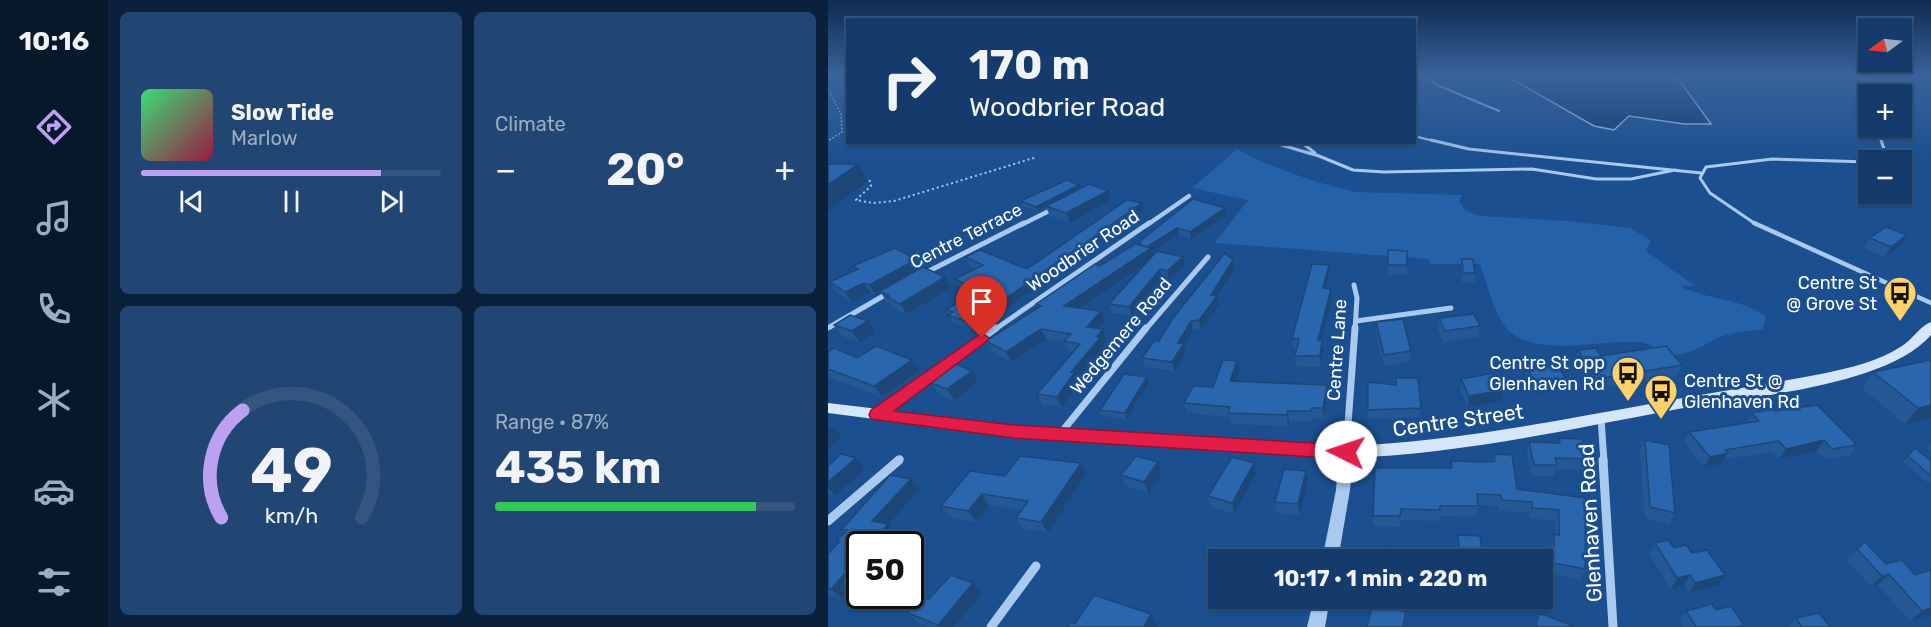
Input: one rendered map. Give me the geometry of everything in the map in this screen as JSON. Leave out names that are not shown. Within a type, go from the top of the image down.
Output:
[{"type":"main road","name":"Centre Street","points":[[828,408],[1060,435],[1346,452],[1386,451],[1451,444],[1844,372],[1891,358],[1917,344],[1931,326]]},
{"type":"street","name":"Woodbrier Road","points":[[877,415],[1000,325],[1189,196]]},
{"type":"street","name":"Centre Terrace","points":[[917,278],[1060,205]]},
{"type":"street","name":"Wedgemere Road","points":[[1060,435],[1143,330],[1208,258]]},
{"type":"street","name":"Centre Lane","points":[[1346,452],[1356,321],[1357,298],[1354,285]]},
{"type":"street","name":"Centre Terrace","points":[[828,328],[898,288]]},
{"type":"street","points":[[1356,321],[1451,308]]},
{"type":"street","name":"Glenhaven Road","points":[[1601,417],[1613,627]]},
{"type":"street","points":[[1332,549],[1346,452]]},
{"type":"street","points":[[828,521],[900,459]]},
{"type":"street","points":[[991,627],[1036,566]]},
{"type":"street","points":[[1316,627],[1320,609]]},
{"type":"lane","points":[[1483,104],[1499,111]]},
{"type":"lane","points":[[1416,136],[1469,149],[1701,172],[1712,165],[1749,160],[1858,162]]},
{"type":"lane","points":[[1278,144],[1319,156],[1353,170],[1384,172],[1532,169],[1596,179],[1631,179],[1661,175],[1675,170]]},
{"type":"lane","points":[[1304,144],[1319,156]]},
{"type":"lane","points":[[1701,172],[1700,178],[1710,193],[1746,220],[1931,303]]},
{"type":"path","points":[[828,141],[842,132],[841,114],[836,104]]},
{"type":"path","points":[[857,179],[870,181],[871,185],[856,200],[883,203],[1038,157]]},
{"type":"shaded area","points":[[1556,104],[1697,104],[1711,124],[1684,124],[1629,116],[1614,130],[1594,126]]},
{"type":"shaded area","points":[[1237,149],[1296,175],[1357,192],[1462,195],[1459,201],[1466,211],[1481,216],[1567,221],[1631,228],[1651,241],[1646,251],[1695,286],[1680,286],[1758,311],[1766,317],[1763,329],[1723,336],[1694,350],[1676,355],[1638,342],[1571,346],[1537,344],[1522,339],[1504,326],[1492,300],[1480,264],[1430,264],[1429,259],[1215,243],[1248,200],[1192,188]]},
{"type":"building","points":[[828,164],[858,164],[828,185]]},
{"type":"building","points":[[1067,180],[1079,185],[1036,207],[1020,201]]},
{"type":"building","points":[[1089,184],[1108,191],[1066,213],[1046,206]]},
{"type":"building","points":[[1193,199],[1225,208],[1190,232],[1177,228],[1147,247],[1139,242]]},
{"type":"building","points":[[1127,200],[1142,203],[975,320],[968,322],[948,315],[953,312],[946,310],[977,290],[955,279],[983,265],[965,257],[980,250],[1027,269]]},
{"type":"building","points":[[1886,227],[1907,235],[1891,247],[1870,238]]},
{"type":"building","points":[[1135,244],[1151,248],[1064,306],[1101,311],[1087,327],[1103,329],[1097,337],[1100,338],[1071,372],[1075,372],[1057,397],[1037,394],[1080,344],[1064,341],[1071,334],[1041,329],[1006,352],[986,341],[1041,306],[1036,304],[1095,264],[1100,266]]},
{"type":"building","points":[[895,248],[914,258],[909,261],[912,262],[869,285],[864,283],[845,292],[830,282],[858,269],[853,266]]},
{"type":"building","points":[[1388,250],[1407,251],[1407,265],[1388,265]]},
{"type":"building","points":[[1157,251],[1183,257],[1167,271],[1160,269],[1129,307],[1109,304]]},
{"type":"building","points":[[1225,253],[1233,260],[1211,295],[1217,296],[1199,320],[1191,321],[1178,343],[1184,343],[1172,362],[1142,358],[1154,341],[1159,341],[1173,318]]},
{"type":"building","points":[[1462,259],[1473,259],[1475,273],[1463,273]]},
{"type":"building","points":[[1312,264],[1329,265],[1323,288],[1331,289],[1318,340],[1322,340],[1320,356],[1295,356],[1299,339],[1292,339]]},
{"type":"building","points":[[923,267],[945,277],[900,304],[880,291]]},
{"type":"building","points":[[1474,314],[1480,326],[1445,331],[1439,318]]},
{"type":"building","points":[[850,315],[868,321],[852,331],[834,325]]},
{"type":"building","points":[[1403,319],[1411,351],[1384,355],[1376,322]]},
{"type":"building","points":[[876,346],[912,360],[874,386],[828,369],[828,352],[834,348],[857,358]]},
{"type":"building","points":[[1666,346],[1682,365],[1596,379],[1578,350],[1596,348],[1601,356]]},
{"type":"building","points":[[1223,360],[1237,361],[1230,381],[1327,385],[1323,408],[1312,408],[1311,411],[1288,411],[1287,415],[1228,413],[1230,407],[1184,403],[1193,386],[1213,387]]},
{"type":"building","points":[[1931,360],[1931,405],[1918,408],[1873,372]]},
{"type":"building","points":[[1556,363],[1566,378],[1536,384],[1527,368]]},
{"type":"building","points":[[956,364],[972,371],[947,389],[931,383]]},
{"type":"building","points":[[1494,373],[1503,390],[1469,396],[1461,379]]},
{"type":"building","points":[[1124,374],[1147,377],[1125,413],[1100,410]]},
{"type":"building","points":[[1396,378],[1418,378],[1421,408],[1368,410],[1368,382],[1396,385]]},
{"type":"building","points":[[1817,405],[1857,445],[1832,449],[1824,440],[1786,449],[1779,441],[1725,450],[1728,453],[1710,457],[1689,432],[1759,421],[1752,413]]},
{"type":"building","points":[[1559,438],[1582,439],[1588,459],[1555,458],[1557,465],[1534,465],[1529,442],[1560,443]]},
{"type":"building","points":[[1645,440],[1669,445],[1675,513],[1650,507]]},
{"type":"building","points":[[1915,448],[1931,461],[1931,476],[1908,456]]},
{"type":"building","points":[[841,454],[856,458],[828,482],[828,463],[830,464]]},
{"type":"building","points":[[1494,454],[1512,455],[1517,489],[1586,498],[1585,569],[1554,563],[1554,534],[1559,535],[1559,510],[1532,508],[1532,502],[1502,500],[1501,495],[1477,494],[1478,506],[1440,506],[1440,510],[1401,509],[1400,516],[1373,516],[1375,468],[1452,468],[1451,461],[1495,461]]},
{"type":"building","points":[[1020,456],[1081,463],[1041,522],[1016,518],[1028,501],[982,494],[968,511],[941,506],[970,471],[1005,476]]},
{"type":"building","points":[[1136,456],[1158,462],[1144,482],[1121,475]]},
{"type":"building","points":[[1232,457],[1254,463],[1232,503],[1208,496]]},
{"type":"building","points":[[1284,469],[1306,471],[1298,504],[1275,502]]},
{"type":"building","points":[[890,475],[911,479],[872,521],[888,524],[882,531],[842,529]]},
{"type":"building","points":[[846,531],[846,572],[831,589],[828,588],[828,554],[840,541],[837,540]]},
{"type":"building","points":[[1458,535],[1480,536],[1481,549],[1459,549]]},
{"type":"building","points":[[1668,540],[1674,548],[1686,545],[1692,553],[1707,550],[1725,575],[1695,583],[1690,575],[1677,578],[1655,543]]},
{"type":"building","points":[[1865,542],[1886,564],[1902,560],[1915,575],[1931,570],[1931,608],[1922,611],[1889,574],[1882,576],[1857,549]]},
{"type":"building","points":[[951,575],[973,583],[938,625],[908,613],[912,609],[924,609],[924,598],[929,599]]},
{"type":"building","points":[[1094,595],[1151,614],[1144,627],[1067,627],[1070,622],[1075,624]]},
{"type":"building","points":[[1712,604],[1716,610],[1731,606],[1744,625],[1696,627],[1686,611]]},
{"type":"building","points":[[1371,609],[1402,609],[1406,612],[1403,627],[1367,627]]},
{"type":"building","points":[[1539,613],[1573,626],[1573,627],[1536,627]]},
{"type":"building","points":[[1819,613],[1830,627],[1802,627],[1796,618]]},
{"type":"place","name":"Centre St @ Grove St","points":[[1900,322]]},
{"type":"place","name":"Centre St opp Glenhaven Rd","points":[[1628,402]]},
{"type":"place","name":"Centre St @ Glenhaven Rd","points":[[1661,420]]},
{"type":"route","points":[[982,338],[877,415],[1014,431],[1346,452]]}]
